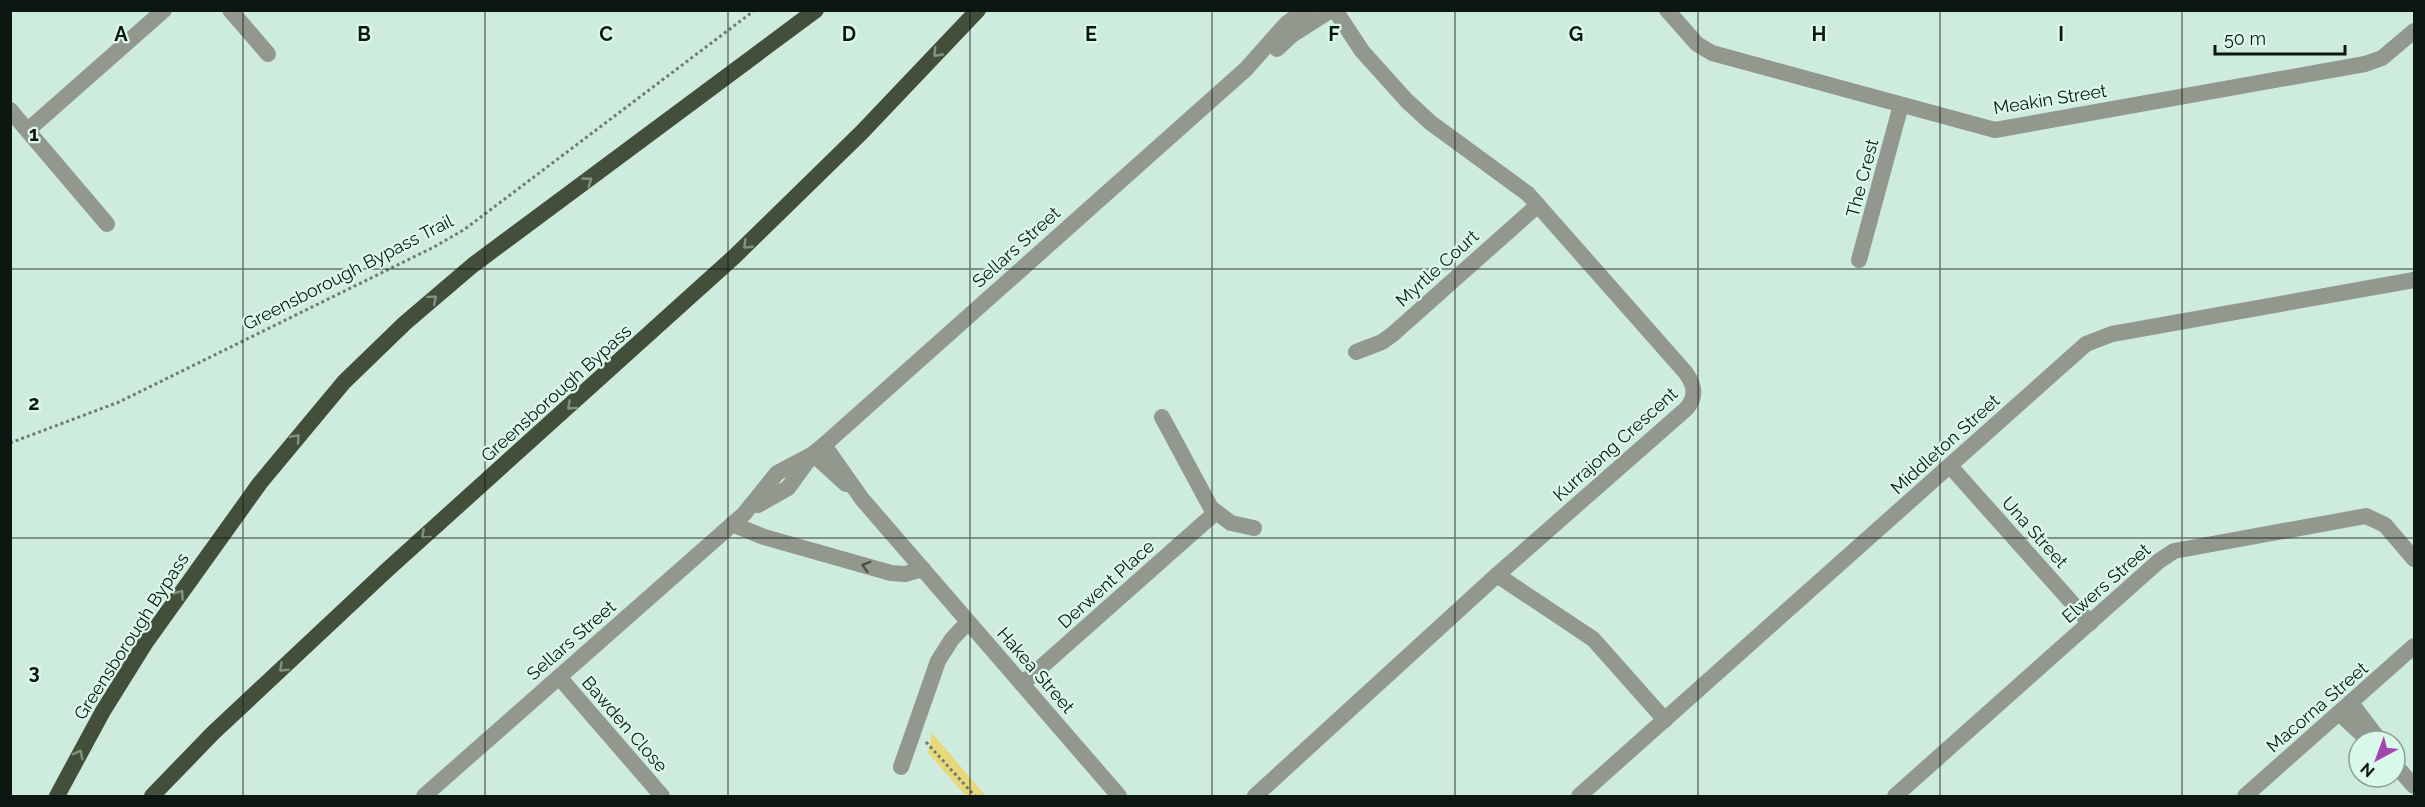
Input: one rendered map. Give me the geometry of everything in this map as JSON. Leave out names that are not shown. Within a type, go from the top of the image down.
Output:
[{"type":"highway","name":"Greensborough Bypass","points":[[57,796],[103,711],[146,642],[287,449],[344,382],[405,323],[481,259],[816,10]]},
{"type":"highway","name":"Greensborough Bypass","points":[[152,796],[213,733],[387,570],[615,367],[790,204],[978,10]]},
{"type":"street","points":[[28,130],[164,10]]},
{"type":"street","points":[[230,10],[268,54]]},
{"type":"street","name":"Sellars Street","points":[[424,796],[738,519],[777,472],[818,450],[1246,69],[1286,24],[1305,10]]},
{"type":"street","name":"Meakin Street","points":[[1667,10],[1697,44],[1712,53],[1995,130],[2365,64],[2382,58],[2415,30]]},
{"type":"street","name":"Sellars Street","points":[[1246,69],[1328,12]]},
{"type":"street","name":"Kurrajong Crescent","points":[[1255,796],[1497,575],[1686,409],[1694,397],[1693,384],[1686,373],[1538,205],[1508,177],[1417,111],[1328,12]]},
{"type":"street","name":"The Crest","points":[[1859,260],[1901,105]]},
{"type":"street","points":[[10,110],[107,224]]},
{"type":"street","name":"Myrtle Court","points":[[1356,352],[1382,342],[1538,205]]},
{"type":"street","name":"Middleton Street","points":[[1580,796],[2078,350],[2094,340],[2112,334],[2415,280]]},
{"type":"street","points":[[1162,417],[1188,468],[1215,513],[1231,523],[1254,528]]},
{"type":"street","name":"Hakea Street","points":[[818,450],[1119,796]]},
{"type":"street","name":"Una Street","points":[[1950,466],[2090,623]]},
{"type":"street","name":"Derwent Place","points":[[1022,684],[1215,513]]},
{"type":"street","name":"Elwers Street","points":[[1895,796],[2169,554],[2196,546],[2366,516],[2385,525],[2415,559]]},
{"type":"street","points":[[738,519],[764,537],[891,573],[905,574],[923,569]]},
{"type":"street","points":[[1497,575],[1593,639],[1665,720]]},
{"type":"street","points":[[901,767],[938,661],[952,639],[968,622]]},
{"type":"street","name":"Macorna Street","points":[[2245,796],[2415,646]]},
{"type":"street","name":"Bawden Close","points":[[559,677],[662,796]]},
{"type":"street","points":[[2346,709],[2360,729]]},
{"type":"street","points":[[2346,709],[2367,729]]},
{"type":"path","name":"Greensborough Bypass Trail","points":[[10,443],[119,402],[434,247],[465,229],[754,10]]},
{"type":"path","points":[[915,729],[975,796]]},
{"type":"shaded area","points":[[932,733],[987,796],[966,796],[928,753]]}]
